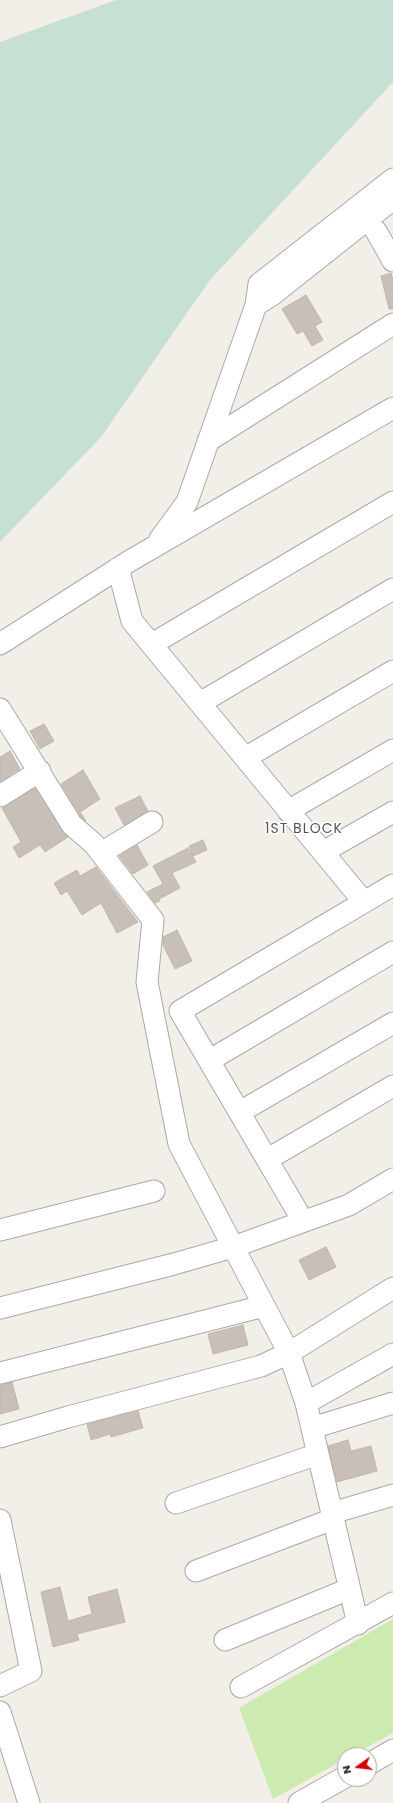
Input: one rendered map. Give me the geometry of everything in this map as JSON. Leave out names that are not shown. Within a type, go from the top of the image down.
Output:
[{"type":"street","points":[[155,546],[187,502],[256,304],[260,284],[393,179]]},
{"type":"street","points":[[256,304],[272,295],[393,199]]},
{"type":"street","points":[[376,231],[393,261]]},
{"type":"street","points":[[208,441],[393,324]]},
{"type":"street","points":[[0,644],[118,568],[393,408]]},
{"type":"street","points":[[152,644],[393,502]]},
{"type":"street","points":[[118,568],[132,621],[364,902]]},
{"type":"street","points":[[200,703],[393,589]]},
{"type":"street","points":[[245,758],[393,671]]},
{"type":"street","points":[[0,709],[40,771],[72,825],[94,844],[153,920],[147,982],[179,1144],[289,1353],[306,1403],[358,1624]]},
{"type":"street","points":[[288,811],[393,750]]},
{"type":"street","points":[[0,796],[40,771]]},
{"type":"street","points":[[323,852],[393,812]]},
{"type":"street","points":[[101,853],[152,822]]},
{"type":"street","points":[[303,1221],[180,1011],[393,885]]},
{"type":"street","points":[[210,1060],[393,952]]},
{"type":"street","points":[[240,1112],[393,1023]]},
{"type":"street","points":[[268,1159],[393,1086]]},
{"type":"street","points":[[0,1308],[174,1264],[233,1247],[349,1205],[393,1179]]},
{"type":"street","points":[[0,1230],[154,1191]]},
{"type":"street","points":[[0,1436],[261,1366],[289,1353],[393,1288]]},
{"type":"street","points":[[0,1373],[264,1306]]},
{"type":"street","points":[[306,1403],[393,1354]]},
{"type":"street","points":[[312,1428],[393,1403]]},
{"type":"street","points":[[176,1503],[318,1454]]},
{"type":"street","points":[[196,1570],[332,1516],[393,1495]]},
{"type":"street","points":[[0,1520],[31,1671],[0,1686]]},
{"type":"street","points":[[225,1640],[349,1589]]},
{"type":"street","points":[[241,1687],[358,1624],[393,1603]]},
{"type":"street","points":[[0,1712],[29,1803]]},
{"type":"street","points":[[377,1759],[393,1750]]},
{"type":"street","points":[[299,1803],[337,1782]]},
{"type":"green space","points":[[116,0],[393,0],[393,82],[209,281],[102,436],[0,542],[0,42]]},
{"type":"green space","points":[[393,1619],[393,1733],[368,1747],[337,1747],[337,1763],[273,1799],[239,1708]]},
{"type":"building","points":[[391,273],[393,280],[393,309],[389,309],[381,276]]},
{"type":"building","points":[[306,295],[322,322],[315,326],[323,340],[312,346],[303,331],[297,334],[282,309]]},
{"type":"building","points":[[44,724],[54,741],[40,749],[30,731]]},
{"type":"building","points":[[10,751],[20,769],[0,782],[0,757]]},
{"type":"building","points":[[83,770],[100,799],[80,812],[86,821],[81,817],[61,784]]},
{"type":"building","points":[[35,788],[62,831],[68,837],[45,852],[40,845],[19,858],[13,847],[21,842],[2,808]]},
{"type":"building","points":[[140,796],[148,811],[124,825],[115,808]]},
{"type":"building","points":[[203,840],[207,850],[193,856],[189,846]]},
{"type":"building","points":[[137,845],[148,865],[133,874],[119,856]]},
{"type":"building","points":[[188,848],[196,862],[172,873],[180,888],[159,899],[160,901],[155,903],[147,892],[163,884],[153,866]]},
{"type":"building","points":[[96,867],[138,922],[117,933],[101,903],[82,915],[67,891],[61,895],[54,883],[77,870],[80,876]]},
{"type":"building","points":[[177,930],[192,961],[175,969],[163,945],[163,937]]},
{"type":"building","points":[[326,1247],[336,1267],[309,1280],[299,1260]]},
{"type":"building","points":[[243,1325],[248,1345],[213,1354],[208,1334]]},
{"type":"building","points":[[12,1382],[19,1409],[0,1414],[0,1385]]},
{"type":"building","points":[[138,1411],[143,1428],[111,1437],[110,1434],[91,1440],[87,1424]]},
{"type":"building","points":[[348,1440],[351,1451],[371,1446],[377,1471],[337,1482],[328,1446]]},
{"type":"building","points":[[60,1587],[68,1621],[92,1614],[88,1597],[117,1589],[125,1622],[77,1634],[79,1640],[53,1647],[41,1592]]},
{"type":"district","name":"1ST BLOCK","points":[[304,829]]}]
